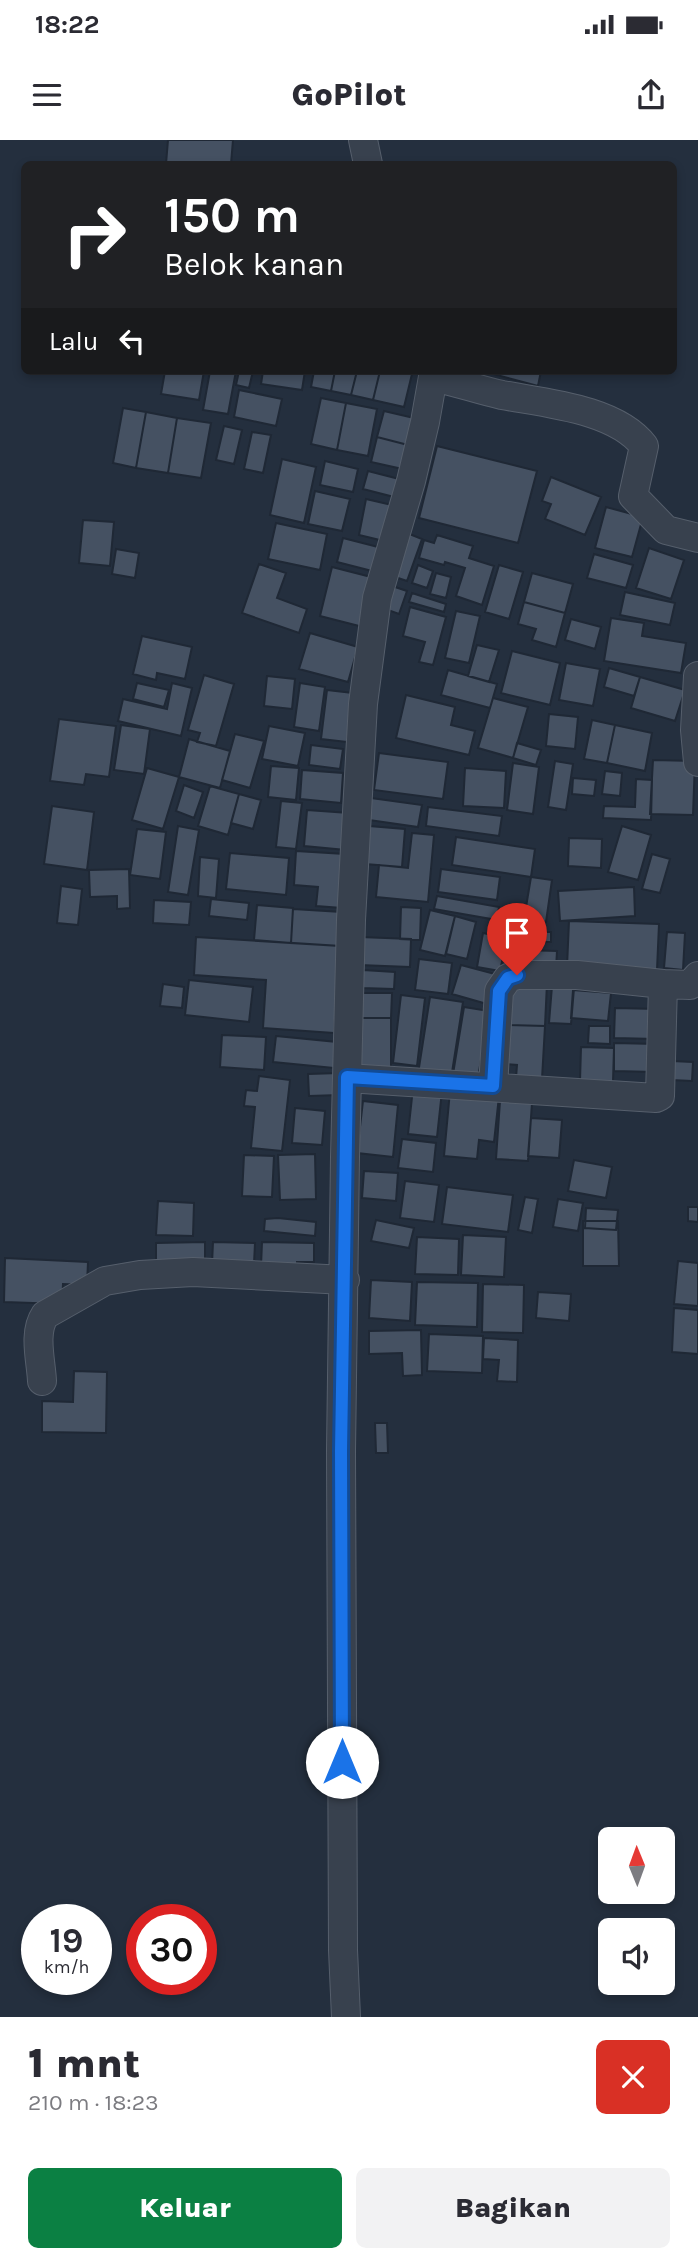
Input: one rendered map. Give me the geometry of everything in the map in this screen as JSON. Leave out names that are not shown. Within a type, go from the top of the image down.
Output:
[{"type":"street","points":[[363,140],[367,161]]},
{"type":"street","points":[[346,2017],[343,1950],[341,1464],[351,920],[363,705],[377,598],[411,481],[434,375]]},
{"type":"street","points":[[437,375],[500,395],[579,410],[636,435],[643,446],[633,496],[666,530],[698,538]]},
{"type":"street","points":[[698,676],[695,730],[698,762]]},
{"type":"street","points":[[493,1086],[499,991],[508,978],[517,975],[577,975],[690,985],[698,976]]},
{"type":"street","points":[[347,1077],[656,1098],[660,1096],[663,984]]},
{"type":"street","points":[[42,1381],[38,1336],[40,1323],[45,1315],[105,1281],[140,1275],[193,1272],[345,1280]]},
{"type":"building","points":[[168,140],[233,140],[231,161],[166,161]]},
{"type":"building","points":[[164,375],[203,375],[199,400],[161,394]]},
{"type":"building","points":[[209,375],[235,375],[228,414],[203,410]]},
{"type":"building","points":[[238,375],[252,375],[249,388],[236,385]]},
{"type":"building","points":[[262,375],[304,375],[302,390],[261,384]]},
{"type":"building","points":[[313,375],[334,375],[331,391],[311,387]]},
{"type":"building","points":[[334,375],[356,375],[351,395],[331,391]]},
{"type":"building","points":[[356,375],[379,375],[373,400],[351,395]]},
{"type":"building","points":[[379,375],[412,375],[404,407],[373,400]]},
{"type":"building","points":[[497,375],[540,375],[538,386]]},
{"type":"building","points":[[239,390],[282,399],[276,426],[234,417]]},
{"type":"building","points":[[321,398],[346,403],[337,450],[311,444]]},
{"type":"building","points":[[346,403],[377,409],[368,456],[337,450]]},
{"type":"building","points":[[123,408],[146,412],[136,468],[113,463]]},
{"type":"building","points":[[384,411],[414,418],[408,445],[377,437]]},
{"type":"building","points":[[146,412],[177,418],[168,473],[136,468]]},
{"type":"building","points":[[177,418],[211,423],[201,478],[168,473]]},
{"type":"building","points":[[224,426],[242,430],[234,464],[216,460]]},
{"type":"building","points":[[252,432],[271,435],[263,473],[244,469]]},
{"type":"building","points":[[377,437],[412,446],[407,470],[371,462]]},
{"type":"building","points":[[437,446],[537,471],[518,543],[419,518]]},
{"type":"building","points":[[282,459],[316,467],[304,523],[270,515]]},
{"type":"building","points":[[325,461],[358,469],[353,492],[320,485]]},
{"type":"building","points":[[368,471],[403,480],[398,498],[363,489]]},
{"type":"building","points":[[551,477],[601,497],[585,535],[545,519],[551,504],[542,501]]},
{"type":"building","points":[[315,491],[350,499],[342,531],[308,524]]},
{"type":"building","points":[[366,499],[392,505],[384,541],[359,535]]},
{"type":"building","points":[[606,507],[643,517],[632,557],[595,548]]},
{"type":"building","points":[[83,520],[114,522],[110,566],[79,563]]},
{"type":"building","points":[[276,523],[327,534],[320,570],[268,559]]},
{"type":"building","points":[[407,533],[422,539],[407,581],[392,576]]},
{"type":"building","points":[[437,535],[473,546],[469,558],[494,566],[482,605],[456,596],[465,568],[419,558],[424,540],[434,543]]},
{"type":"building","points":[[343,538],[382,548],[376,572],[337,562]]},
{"type":"building","points":[[649,548],[684,560],[671,599],[636,588]]},
{"type":"building","points":[[116,549],[139,553],[135,578],[112,574]]},
{"type":"building","points":[[594,554],[633,565],[626,588],[587,578]]},
{"type":"building","points":[[259,564],[286,573],[277,598],[307,609],[299,633],[242,613]]},
{"type":"building","points":[[418,565],[433,571],[427,588],[412,583]]},
{"type":"building","points":[[499,565],[523,572],[509,619],[485,612]]},
{"type":"building","points":[[332,567],[375,578],[363,627],[320,616]]},
{"type":"building","points":[[436,573],[451,577],[446,598],[430,594]]},
{"type":"building","points":[[532,573],[573,584],[565,613],[524,602]]},
{"type":"building","points":[[392,586],[407,591],[399,614],[385,609]]},
{"type":"building","points":[[625,592],[675,603],[670,625],[620,615]]},
{"type":"building","points":[[412,593],[446,604],[444,612],[409,602]]},
{"type":"building","points":[[524,602],[565,613],[556,647],[532,640],[536,629],[518,624]]},
{"type":"building","points":[[410,607],[446,617],[433,665],[419,662],[425,642],[403,636]]},
{"type":"building","points":[[456,611],[480,616],[469,663],[445,658]]},
{"type":"building","points":[[611,618],[644,623],[642,636],[686,643],[681,673],[604,661]]},
{"type":"building","points":[[571,619],[601,627],[595,649],[565,640]]},
{"type":"building","points":[[310,633],[358,647],[348,682],[299,669]]},
{"type":"building","points":[[142,636],[192,647],[185,679],[157,673],[156,680],[133,674]]},
{"type":"building","points":[[477,645],[499,650],[489,682],[468,676]]},
{"type":"building","points":[[512,651],[560,663],[550,705],[501,693]]},
{"type":"building","points":[[566,663],[600,669],[593,706],[559,700]]},
{"type":"building","points":[[609,668],[640,677],[634,696],[604,687]]},
{"type":"building","points":[[448,670],[497,684],[490,708],[441,695]]},
{"type":"building","points":[[204,675],[234,684],[216,746],[197,742],[200,733],[188,730]]},
{"type":"building","points":[[267,676],[295,679],[292,709],[264,706]]},
{"type":"building","points":[[640,677],[685,690],[675,721],[631,708]]},
{"type":"building","points":[[137,683],[169,690],[164,707],[133,699]]},
{"type":"building","points":[[172,683],[192,688],[181,736],[118,721],[123,699],[167,709]]},
{"type":"building","points":[[300,683],[325,687],[319,731],[294,727]]},
{"type":"building","points":[[327,690],[353,693],[347,742],[321,739]]},
{"type":"building","points":[[406,695],[455,707],[451,725],[475,731],[469,755],[396,738]]},
{"type":"building","points":[[493,698],[528,707],[513,758],[478,748]]},
{"type":"building","points":[[549,714],[578,717],[575,749],[546,746]]},
{"type":"building","points":[[59,719],[116,726],[109,777],[86,774],[84,785],[50,781]]},
{"type":"building","points":[[592,720],[615,725],[607,763],[584,759]]},
{"type":"building","points":[[121,725],[150,729],[144,774],[114,770]]},
{"type":"building","points":[[615,725],[652,733],[645,771],[607,763]]},
{"type":"building","points":[[269,726],[305,733],[298,766],[262,759]]},
{"type":"building","points":[[235,734],[264,741],[250,788],[222,780]]},
{"type":"building","points":[[189,739],[230,751],[220,788],[179,777]]},
{"type":"building","points":[[517,743],[541,750],[536,765],[513,758]]},
{"type":"building","points":[[311,745],[343,749],[340,769],[309,765]]},
{"type":"building","points":[[379,753],[448,762],[443,799],[374,790]]},
{"type":"building","points":[[653,760],[695,761],[693,815],[650,814]]},
{"type":"building","points":[[555,761],[573,764],[566,810],[548,807]]},
{"type":"building","points":[[513,763],[539,767],[533,814],[507,810]]},
{"type":"building","points":[[271,766],[299,768],[296,800],[268,797]]},
{"type":"building","points":[[147,768],[179,777],[163,829],[132,820]]},
{"type":"building","points":[[465,768],[506,771],[504,808],[463,806]]},
{"type":"building","points":[[302,770],[343,773],[341,803],[300,799]]},
{"type":"building","points":[[605,771],[622,773],[620,796],[602,794]]},
{"type":"building","points":[[573,778],[596,780],[594,796],[572,794]]},
{"type":"building","points":[[636,779],[652,780],[651,820],[603,818],[604,806],[635,807]]},
{"type":"building","points":[[184,785],[203,792],[194,818],[176,811]]},
{"type":"building","points":[[210,786],[239,794],[228,835],[198,826]]},
{"type":"building","points":[[239,794],[261,800],[253,829],[231,823]]},
{"type":"building","points":[[371,798],[422,805],[418,827],[369,820]]},
{"type":"building","points":[[281,801],[302,803],[296,849],[276,847]]},
{"type":"building","points":[[52,806],[94,812],[87,870],[44,864]]},
{"type":"building","points":[[428,807],[502,816],[499,836],[426,826]]},
{"type":"building","points":[[307,810],[349,813],[346,850],[304,846]]},
{"type":"building","points":[[178,826],[199,830],[188,895],[168,892]]},
{"type":"building","points":[[369,826],[405,829],[402,867],[365,864]]},
{"type":"building","points":[[622,826],[651,835],[638,880],[608,872]]},
{"type":"building","points":[[137,829],[166,832],[160,879],[130,875]]},
{"type":"building","points":[[412,833],[434,835],[428,902],[376,897],[379,865],[408,868]]},
{"type":"building","points":[[456,837],[535,849],[531,877],[452,865]]},
{"type":"building","points":[[569,838],[602,839],[601,868],[568,866]]},
{"type":"building","points":[[296,851],[345,854],[342,908],[316,906],[318,887],[294,885]]},
{"type":"building","points":[[230,853],[289,858],[286,895],[226,889]]},
{"type":"building","points":[[652,854],[670,859],[660,893],[642,889]]},
{"type":"building","points":[[200,857],[219,859],[216,898],[198,896]]},
{"type":"building","points":[[129,869],[130,908],[117,909],[117,896],[90,897],[89,870]]},
{"type":"building","points":[[441,869],[500,877],[497,900],[438,892]]},
{"type":"building","points":[[531,877],[552,880],[546,922],[524,919]]},
{"type":"building","points":[[61,886],[82,889],[78,925],[57,923]]},
{"type":"building","points":[[634,887],[635,916],[560,921],[558,891]]},
{"type":"building","points":[[437,896],[499,907],[497,920],[434,909]]},
{"type":"building","points":[[211,899],[249,903],[247,920],[209,916]]},
{"type":"building","points":[[154,900],[191,902],[189,925],[153,923]]},
{"type":"building","points":[[257,905],[293,908],[291,943],[254,940]]},
{"type":"building","points":[[401,907],[421,908],[420,940],[400,939]]},
{"type":"building","points":[[293,909],[342,912],[340,946],[291,943]]},
{"type":"building","points":[[430,910],[455,916],[445,956],[420,950]]},
{"type":"building","points":[[455,916],[476,922],[467,959],[446,954]]},
{"type":"building","points":[[569,921],[659,924],[657,970],[567,967]]},
{"type":"building","points":[[511,931],[525,931],[525,950],[557,951],[556,969],[511,969]]},
{"type":"building","points":[[528,932],[551,932],[551,942],[529,942]]},
{"type":"building","points":[[667,932],[685,933],[683,970],[664,968]]},
{"type":"building","points":[[483,933],[507,938],[500,971],[477,967]]},
{"type":"building","points":[[196,937],[340,946],[334,1033],[263,1028],[266,980],[194,975]]},
{"type":"building","points":[[360,937],[411,939],[410,967],[359,965]]},
{"type":"building","points":[[419,959],[452,963],[448,994],[415,990]]},
{"type":"building","points":[[461,965],[495,974],[487,1004],[452,994]]},
{"type":"building","points":[[363,970],[395,972],[394,989],[361,988]]},
{"type":"building","points":[[189,980],[253,987],[249,1022],[185,1015]]},
{"type":"building","points":[[509,981],[547,983],[545,1026],[507,1025]]},
{"type":"building","points":[[163,984],[184,987],[182,1008],[160,1006]]},
{"type":"building","points":[[552,986],[574,988],[571,1024],[549,1023]]},
{"type":"building","points":[[573,990],[611,993],[608,1021],[571,1018]]},
{"type":"building","points":[[361,993],[392,993],[391,1018],[360,1018]]},
{"type":"building","points":[[401,995],[425,998],[417,1066],[393,1063]]},
{"type":"building","points":[[430,997],[463,1002],[451,1079],[418,1074]]},
{"type":"building","points":[[464,1007],[489,1011],[478,1078],[453,1074]]},
{"type":"building","points":[[615,1008],[658,1009],[656,1039],[614,1038]]},
{"type":"building","points":[[360,1018],[391,1018],[391,1068],[360,1068]]},
{"type":"building","points":[[507,1025],[545,1026],[542,1079],[516,1078],[517,1065],[505,1064]]},
{"type":"building","points":[[589,1026],[610,1026],[610,1044],[588,1043]]},
{"type":"building","points":[[222,1035],[266,1037],[264,1070],[220,1067]]},
{"type":"building","points":[[276,1036],[337,1042],[334,1068],[273,1062]]},
{"type":"building","points":[[614,1043],[657,1044],[655,1072],[614,1071]]},
{"type":"building","points":[[581,1047],[614,1048],[613,1082],[580,1081]]},
{"type":"building","points":[[672,1061],[693,1062],[692,1081],[671,1080]]},
{"type":"building","points":[[339,1073],[340,1095],[309,1096],[308,1074]]},
{"type":"building","points":[[259,1076],[290,1080],[282,1151],[251,1148],[255,1107],[244,1106],[246,1090],[257,1091]]},
{"type":"building","points":[[413,1088],[442,1091],[437,1137],[408,1134]]},
{"type":"building","points":[[450,1091],[499,1096],[494,1142],[479,1140],[477,1159],[444,1156]]},
{"type":"building","points":[[363,1101],[398,1105],[393,1157],[357,1153]]},
{"type":"building","points":[[500,1101],[532,1103],[528,1161],[496,1159]]},
{"type":"building","points":[[295,1108],[325,1111],[322,1145],[292,1143]]},
{"type":"building","points":[[531,1118],[562,1120],[559,1158],[528,1156]]},
{"type":"building","points":[[402,1139],[436,1143],[433,1172],[398,1168]]},
{"type":"building","points":[[315,1154],[316,1199],[280,1200],[278,1155]]},
{"type":"building","points":[[244,1155],[274,1156],[272,1197],[242,1196]]},
{"type":"building","points":[[574,1160],[612,1167],[606,1198],[568,1191]]},
{"type":"building","points":[[364,1171],[398,1173],[396,1201],[362,1198]]},
{"type":"building","points":[[405,1181],[439,1185],[434,1222],[400,1218]]},
{"type":"building","points":[[447,1187],[513,1195],[508,1232],[442,1224]]},
{"type":"building","points":[[525,1197],[538,1199],[532,1233],[518,1230]]},
{"type":"building","points":[[558,1199],[583,1203],[578,1231],[553,1227]]},
{"type":"building","points":[[158,1201],[194,1203],[193,1236],[156,1235]]},
{"type":"building","points":[[688,1207],[698,1207],[698,1222],[688,1221]]},
{"type":"building","points":[[586,1208],[618,1210],[616,1230],[585,1228]]},
{"type":"building","points":[[265,1219],[316,1222],[315,1236],[264,1231]]},
{"type":"building","points":[[376,1220],[414,1228],[409,1248],[371,1241]]},
{"type":"building","points":[[583,1221],[618,1221],[619,1266],[583,1266]]},
{"type":"building","points":[[463,1235],[506,1237],[504,1277],[461,1275]]},
{"type":"building","points":[[417,1237],[459,1239],[458,1275],[415,1274]]},
{"type":"building","points":[[205,1242],[205,1261],[156,1262],[156,1243]]},
{"type":"building","points":[[213,1242],[255,1243],[254,1264],[212,1264]]},
{"type":"building","points":[[262,1242],[314,1243],[314,1262],[297,1262],[297,1267],[261,1266]]},
{"type":"building","points":[[5,1258],[88,1262],[87,1285],[63,1284],[62,1304],[4,1302]]},
{"type":"building","points":[[678,1261],[698,1263],[698,1306],[674,1304]]},
{"type":"building","points":[[371,1280],[412,1282],[410,1321],[369,1318]]},
{"type":"building","points":[[417,1282],[478,1283],[477,1327],[415,1325]]},
{"type":"building","points":[[483,1284],[524,1285],[523,1333],[482,1332]]},
{"type":"building","points":[[538,1292],[571,1294],[569,1321],[536,1318]]},
{"type":"building","points":[[674,1308],[698,1310],[698,1354],[672,1352]]},
{"type":"building","points":[[421,1330],[422,1375],[403,1376],[402,1353],[369,1354],[369,1331]]},
{"type":"building","points":[[429,1334],[483,1336],[482,1373],[427,1371]]},
{"type":"building","points":[[484,1338],[518,1340],[517,1382],[497,1381],[499,1360],[483,1359]]},
{"type":"building","points":[[74,1371],[107,1372],[106,1433],[42,1432],[42,1401],[73,1402]]},
{"type":"building","points":[[375,1423],[387,1423],[388,1453],[376,1453]]},
{"type":"route","points":[[342,1762],[341,1451],[347,1077],[493,1086],[499,991],[508,978],[517,975]]}]
